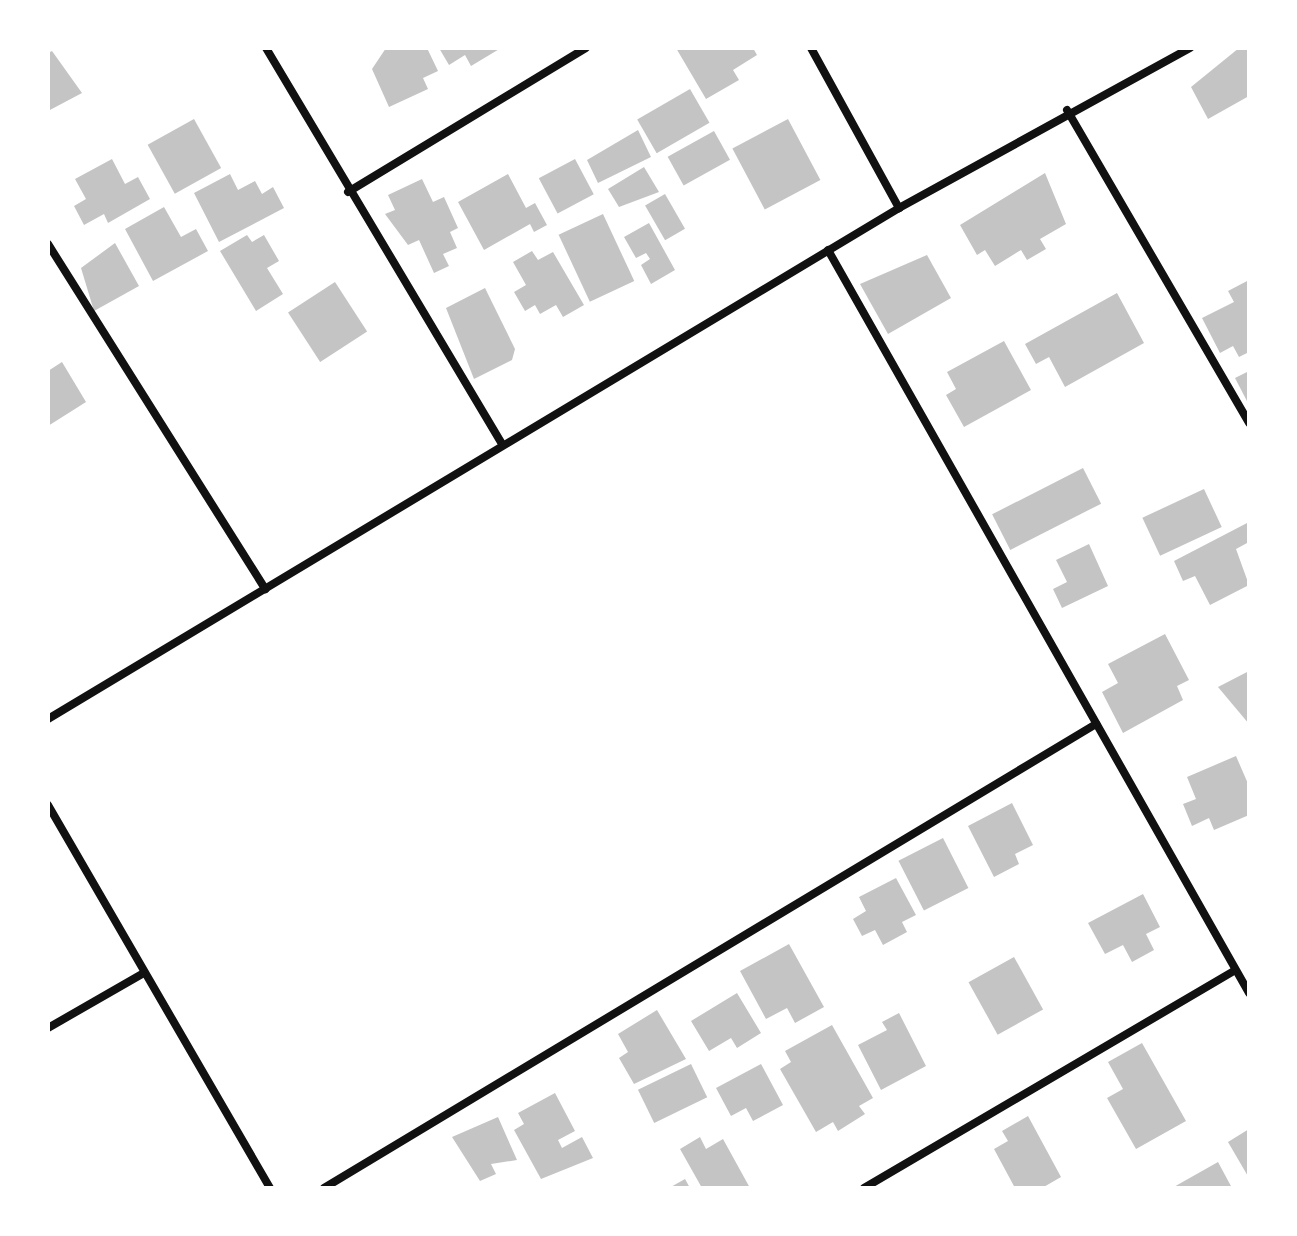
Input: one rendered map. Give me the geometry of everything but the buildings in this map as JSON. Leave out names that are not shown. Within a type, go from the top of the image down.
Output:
[{"type":"street","points":[[266,48],[348,192],[503,445]]},
{"type":"street","points":[[348,192],[586,48]]},
{"type":"street","points":[[811,48],[899,208]]},
{"type":"street","points":[[48,719],[899,208],[1067,110],[1190,48]]},
{"type":"street","points":[[1067,110],[1249,423]]},
{"type":"street","points":[[48,244],[265,589]]},
{"type":"street","points":[[828,250],[1249,993]]},
{"type":"street","points":[[324,1188],[1096,724]]},
{"type":"street","points":[[48,805],[142,974],[270,1188]]},
{"type":"street","points":[[864,1188],[1235,970]]},
{"type":"street","points":[[48,1028],[142,974]]}]
